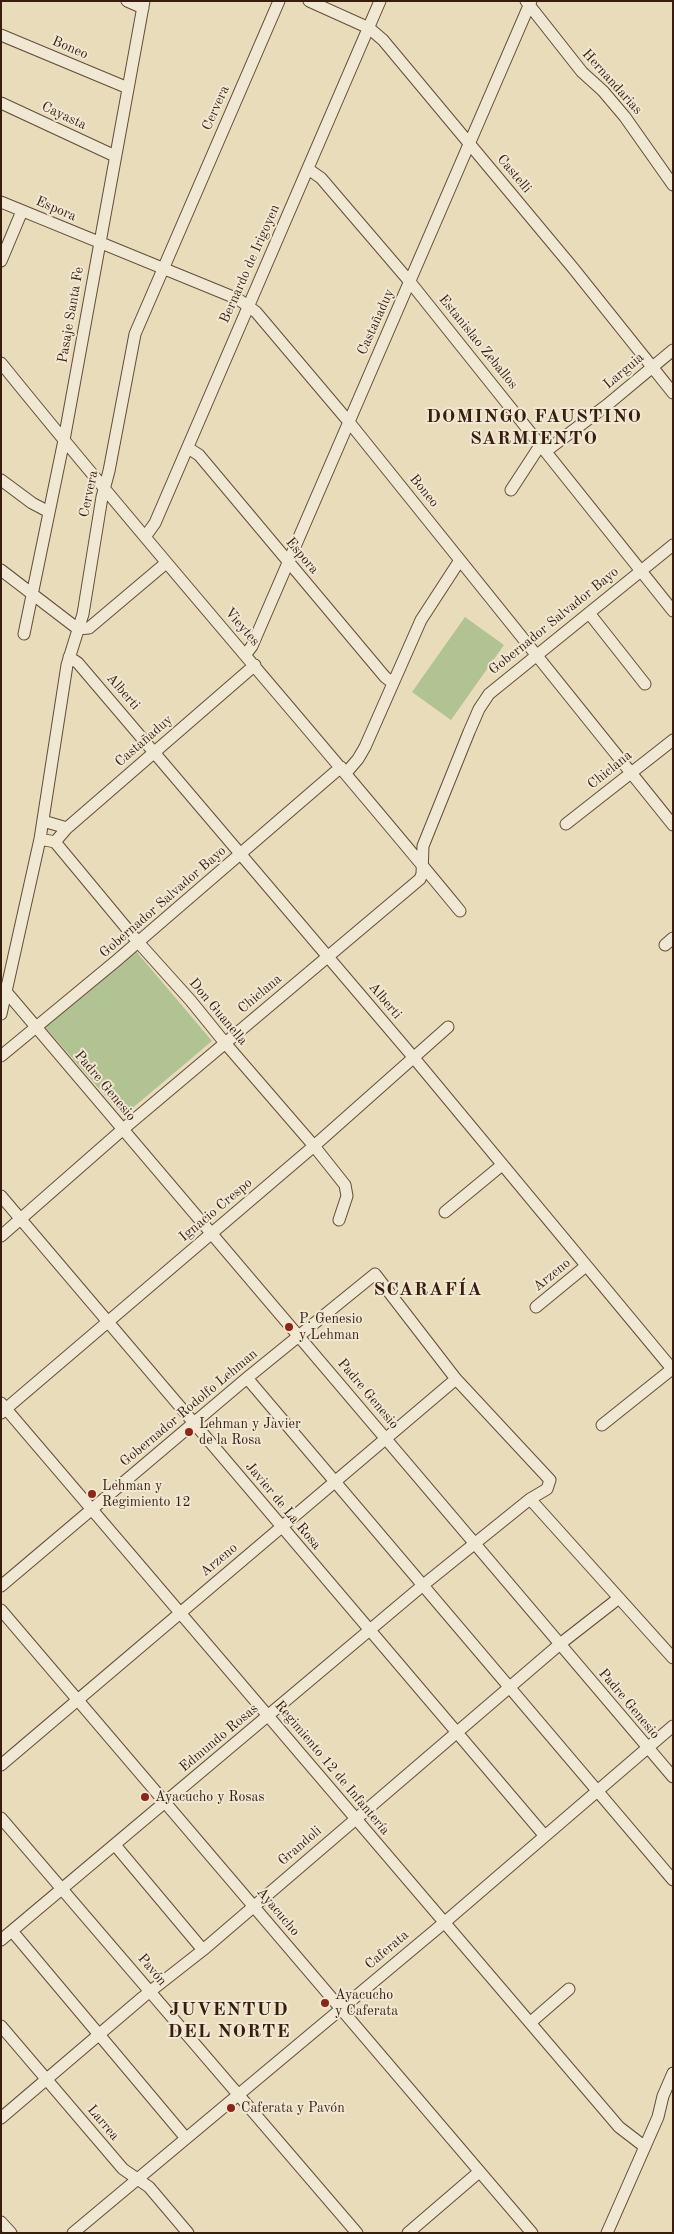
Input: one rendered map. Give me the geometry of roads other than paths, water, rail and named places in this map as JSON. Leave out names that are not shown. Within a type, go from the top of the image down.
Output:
[{"type":"street","points":[[127,1],[143,5]]},
{"type":"street","name":"Cervera","points":[[1,1014],[4,989],[40,839],[69,657],[83,614],[104,489],[133,341],[162,269],[279,1]]},
{"type":"street","name":"Castelli","points":[[309,1],[368,28],[392,51],[673,393]]},
{"type":"street","name":"Bernardo de Irigoyen","points":[[145,537],[155,523],[188,448],[380,1]]},
{"type":"street","name":"Castañaduy","points":[[246,654],[252,646],[410,282],[528,2]]},
{"type":"street","name":"Hernandarias","points":[[528,2],[582,72],[603,91],[625,117],[673,184]]},
{"type":"street","name":"Pasaje Santa Fe","points":[[24,634],[64,440],[143,5]]},
{"type":"street","name":"Boneo","points":[[1,35],[128,88]]},
{"type":"street","name":"Cayasta","points":[[1,103],[115,156]]},
{"type":"street","name":"Estanislao Zeballos","points":[[308,170],[321,178],[410,282],[673,611]]},
{"type":"street","name":"Espora","points":[[1,202],[99,243]]},
{"type":"street","points":[[1,262],[22,211]]},
{"type":"street","name":"Boneo","points":[[99,243],[238,299],[248,306],[349,422],[673,825]]},
{"type":"street","name":"Larguia","points":[[544,448],[608,405],[673,350]]},
{"type":"street","name":"Vieytes","points":[[1,363],[104,489],[255,664],[460,911]]},
{"type":"street","name":"Espora","points":[[188,448],[199,455],[385,677],[393,683]]},
{"type":"street","points":[[511,490],[544,448]]},
{"type":"street","points":[[1,480],[32,503],[49,512]]},
{"type":"street","name":"Gobernador Salvador Bayo","points":[[469,732],[479,709],[489,694],[536,654],[673,545]]},
{"type":"street","name":"Gobernador Salvador Bayo","points":[[1,1056],[240,855],[358,759],[425,612],[460,560]]},
{"type":"street","points":[[1,570],[78,629],[89,628],[166,563]]},
{"type":"street","points":[[589,613],[645,684]]},
{"type":"street","name":"Alberti","points":[[69,657],[78,663],[414,1058],[672,1370]]},
{"type":"street","name":"Castañaduy","points":[[55,842],[67,828],[255,664]]},
{"type":"street","name":"Chiclana","points":[[1,1236],[122,1130],[420,879],[423,846],[469,732]]},
{"type":"street","name":"Chiclana","points":[[566,824],[673,740]]},
{"type":"street","points":[[43,822],[67,828]]},
{"type":"street","points":[[40,839],[55,842]]},
{"type":"street","name":"Don Guanella","points":[[55,842],[56,846],[314,1146],[347,1190],[340,1220]]},
{"type":"street","name":"Padre Genesio","points":[[4,989],[673,1778]]},
{"type":"street","name":"Ignacio Crespo","points":[[3,1408],[314,1146],[448,1027]]},
{"type":"street","points":[[446,1212],[502,1165]]},
{"type":"street","name":"Javier de La Rosa","points":[[1,1196],[544,1835]]},
{"type":"street","name":"Arzeno","points":[[536,1307],[586,1266]]},
{"type":"street","name":"Gobernador Rodolfo Lehman","points":[[1,1586],[247,1378],[375,1274],[399,1302],[456,1379]]},
{"type":"street","points":[[602,1425],[672,1370]]},
{"type":"street","points":[[247,1378],[673,1880]]},
{"type":"street","name":"Arzeno","points":[[1,1765],[456,1379]]},
{"type":"street","name":"Edmundo Rosas","points":[[1,1940],[64,1889],[422,1586],[530,1499],[547,1489],[550,1484],[547,1477],[456,1379]]},
{"type":"street","name":"Regimiento 12 de Infantería","points":[[3,1408],[180,1612],[619,2127],[645,2147]]},
{"type":"street","points":[[530,1499],[673,1658]]},
{"type":"street","name":"Grandoli","points":[[1,2118],[254,1906],[560,1644],[619,1598]]},
{"type":"street","name":"Ayacucho","points":[[1,1610],[532,2233]]},
{"type":"street","name":"Caferata","points":[[72,2233],[445,1922],[673,1726]]},
{"type":"street","name":"Pavón","points":[[1,1818],[64,1889],[357,2233]]},
{"type":"street","points":[[115,1845],[202,1950]]},
{"type":"street","points":[[12,1932],[185,2137]]},
{"type":"street","points":[[530,2022],[569,1989]]},
{"type":"street","name":"Larrea","points":[[1,2026],[123,2169],[149,2187],[188,2233]]},
{"type":"street","points":[[607,2233],[658,2117],[663,2096],[673,2073]]},
{"type":"street","points":[[408,2233],[479,2172]]},
{"type":"street","points":[[1,2222],[11,2233]]},
{"type":"place","name":"P. Genesio y Lehman","points":[[289,1327]]},
{"type":"place","name":"Lehman y Javier de la Rosa","points":[[189,1432]]},
{"type":"place","name":"Lehman y Regimiento 12","points":[[92,1494]]},
{"type":"place","name":"Ayacucho y Rosas","points":[[145,1797]]},
{"type":"place","name":"Ayacucho y Caferata","points":[[325,2003]]},
{"type":"place","name":"Caferata y Pavón","points":[[231,2108]]},
{"type":"district","name":"DOMINGO FAUSTINO SARMIENTO","points":[[534,428]]},
{"type":"district","name":"SCARAFÍA","points":[[428,1290]]},
{"type":"district","name":"JUVENTUD DEL NORTE","points":[[229,2021]]}]
